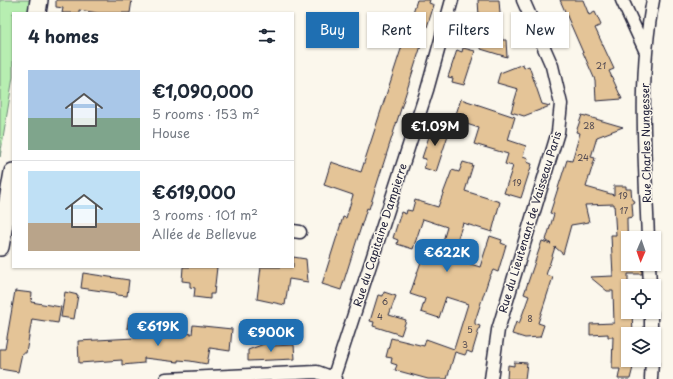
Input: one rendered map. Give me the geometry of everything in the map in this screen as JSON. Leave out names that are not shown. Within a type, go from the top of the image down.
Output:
[{"type":"street","points":[[37,12],[39,0]]},
{"type":"street","name":"Rue du Capitaine Dampierre","points":[[334,379],[427,90],[452,0]]},
{"type":"street","name":"Rue du Lieutenant de Vaisseau Paris","points":[[491,379],[498,330],[558,132],[561,104],[552,66],[523,0]]},
{"type":"street","points":[[622,0],[646,53]]},
{"type":"street","name":"Rue Charles Nungesser","points":[[648,231],[643,103],[646,53],[653,0]]},
{"type":"street","points":[[0,247],[12,190]]},
{"type":"street","points":[[651,379],[652,367]]},
{"type":"street","points":[[166,379],[317,372],[334,379]]},
{"type":"green space","points":[[0,0],[36,0],[30,12],[12,12],[12,83],[0,157]]},
{"type":"building","points":[[56,0],[132,0],[130,12],[92,12],[79,10],[79,12],[62,12],[63,8],[56,7]]},
{"type":"building","points":[[417,0],[430,0],[429,3],[434,5],[426,30],[426,12],[413,12]]},
{"type":"building","points":[[478,0],[499,0],[500,12],[479,12]]},
{"type":"building","points":[[560,0],[583,0],[589,15],[595,12],[601,25],[595,28],[614,69],[609,71],[622,99],[596,101],[595,80],[569,21],[569,12],[565,12]]},
{"type":"building","points":[[503,40],[506,40],[507,57],[481,49],[503,48]]},
{"type":"building","points":[[401,48],[420,48],[369,209],[367,208],[341,290],[322,284],[343,217],[346,218],[353,195],[324,185],[331,162],[361,172]]},
{"type":"building","points":[[463,48],[475,51],[464,85],[452,82],[453,78],[448,77],[457,50],[462,52]]},
{"type":"building","points":[[523,64],[524,68],[529,66],[542,104],[550,106],[524,116],[511,112],[518,89],[497,83],[500,73]]},
{"type":"building","points":[[461,99],[515,117],[508,140],[526,146],[523,156],[528,158],[527,162],[532,164],[521,198],[504,193],[513,166],[505,164],[508,154],[474,144],[479,128],[454,120]]},
{"type":"building","points":[[582,115],[623,127],[597,137],[591,157],[595,158],[586,187],[614,195],[614,186],[626,186],[626,189],[631,189],[632,200],[635,201],[632,203],[633,217],[627,218],[627,231],[621,231],[621,271],[642,271],[642,274],[628,274],[628,279],[621,279],[621,319],[632,319],[633,327],[621,327],[621,367],[633,367],[630,379],[618,379],[620,369],[612,369],[613,337],[608,337],[608,334],[590,335],[590,324],[614,323],[613,291],[607,291],[590,277],[613,276],[611,235],[616,235],[614,204],[585,205],[589,222],[571,225],[563,254],[555,247],[546,275],[553,277],[538,323],[544,325],[540,337],[525,338],[512,334],[516,322],[519,324],[529,296],[524,294],[542,241],[551,244],[546,240],[554,214],[550,213],[567,160],[572,161],[580,133],[576,132]]},
{"type":"building","points":[[433,124],[450,129],[436,172],[424,168],[426,159],[422,158]]},
{"type":"building","points":[[463,162],[473,165],[465,191],[500,202],[492,232],[463,223],[451,258],[480,267],[490,236],[502,240],[501,243],[506,245],[498,272],[493,270],[489,278],[475,321],[475,324],[480,326],[472,353],[467,351],[465,355],[455,352],[447,379],[428,379],[395,370],[397,365],[391,363],[392,358],[386,357],[391,338],[424,346],[426,339],[454,349],[468,304],[446,297],[439,318],[421,312],[425,299],[410,294],[425,250],[439,255],[447,227],[423,219],[413,249],[397,244],[398,240],[393,238],[401,212],[406,214],[407,210],[412,211],[415,200],[438,207],[452,170],[459,172]]},
{"type":"building","points":[[294,257],[306,259],[308,282],[289,279],[285,305],[257,299],[261,268],[294,268]]},
{"type":"building","points":[[183,268],[217,268],[214,294],[210,294],[210,299],[194,297],[195,288],[190,287],[190,282],[182,281]]},
{"type":"building","points":[[83,273],[129,280],[127,296],[81,288]]},
{"type":"building","points":[[15,291],[32,293],[31,302],[61,307],[58,323],[32,319],[26,353],[22,353],[18,372],[0,369],[0,349],[5,349]]},
{"type":"building","points":[[65,292],[78,295],[74,319],[61,317]]},
{"type":"building","points":[[384,292],[396,296],[389,315],[406,320],[401,335],[373,326],[374,322],[370,321],[378,295],[383,296]]},
{"type":"building","points":[[129,317],[149,320],[148,331],[127,328]]},
{"type":"building","points":[[193,325],[232,329],[230,351],[210,348],[207,364],[190,361],[178,360],[178,362],[144,358],[144,363],[122,365],[122,360],[79,363],[78,341],[153,337],[153,328],[192,334]]},
{"type":"building","points":[[272,341],[272,346],[294,345],[295,359],[248,361],[248,350]]},
{"type":"building","points":[[514,362],[527,363],[525,379],[507,379],[508,365],[514,366]]}]
